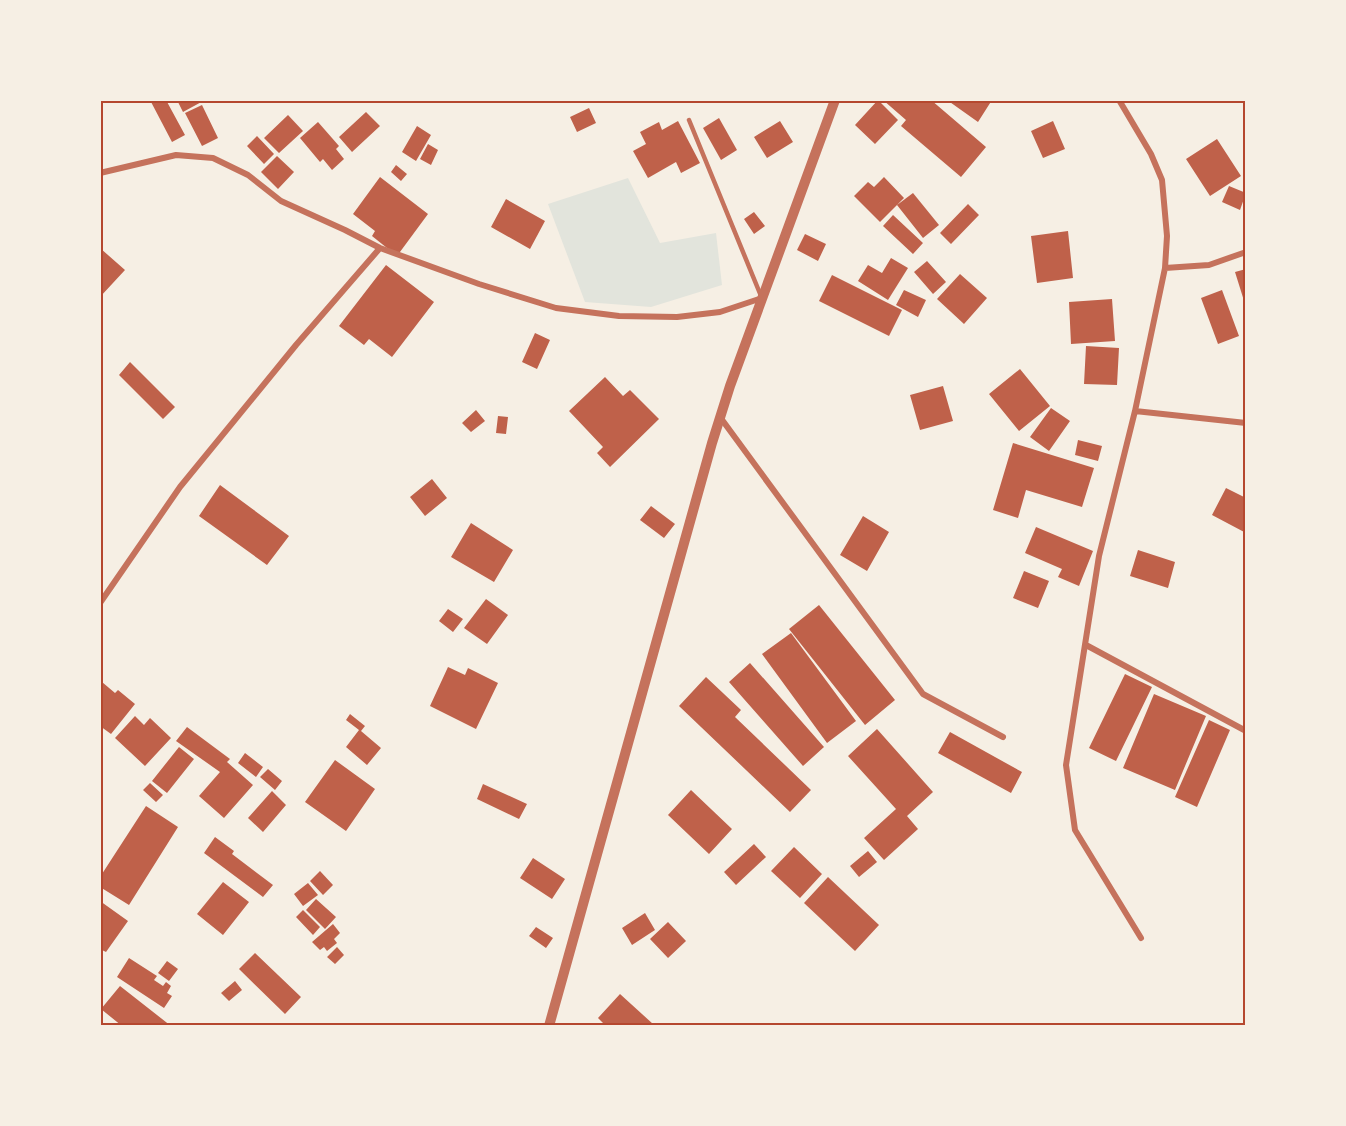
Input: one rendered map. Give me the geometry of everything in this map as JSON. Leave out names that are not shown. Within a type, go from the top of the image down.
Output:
[{"type":"street","points":[[549,1026],[720,417],[836,100]]},
{"type":"street","points":[[1119,100],[1151,154],[1162,180],[1167,236],[1165,268],[1135,411],[1099,556],[1066,765],[1075,830],[1141,938]]},
{"type":"street","points":[[100,173],[176,155],[213,158],[248,175],[281,201],[380,248],[479,284],[556,308],[619,316],[677,317],[720,312],[762,298]]},
{"type":"street","points":[[100,603],[180,487],[296,345],[380,248]]},
{"type":"street","points":[[1165,268],[1209,265],[1245,252]]},
{"type":"street","points":[[1135,411],[1245,423]]},
{"type":"street","points":[[720,417],[923,694],[1003,737]]},
{"type":"street","points":[[1086,645],[1245,730]]},
{"type":"lane","points":[[689,120],[762,298]]},
{"type":"shaded area","points":[[628,178],[660,243],[716,233],[722,285],[651,307],[585,302],[548,204]]},
{"type":"building","points":[[150,100],[166,100],[185,135],[172,142]]},
{"type":"building","points":[[177,100],[205,100],[183,112]]},
{"type":"building","points":[[878,100],[898,120],[875,144],[855,125]]},
{"type":"building","points":[[883,100],[931,100],[986,147],[961,177],[901,126],[906,120]]},
{"type":"building","points":[[947,100],[992,100],[978,122]]},
{"type":"building","points":[[202,105],[218,138],[202,146],[185,113]]},
{"type":"building","points":[[589,108],[596,123],[577,132],[570,117]]},
{"type":"building","points":[[366,112],[380,126],[352,152],[339,137]]},
{"type":"building","points":[[288,115],[303,131],[279,153],[264,138]]},
{"type":"building","points":[[719,118],[737,150],[721,160],[703,128]]},
{"type":"building","points":[[678,121],[700,163],[681,173],[676,162],[648,178],[633,151],[646,144],[640,132],[659,122],[662,130]]},
{"type":"building","points":[[780,121],[793,142],[767,158],[754,137]]},
{"type":"building","points":[[1053,121],[1065,149],[1043,158],[1031,131]]},
{"type":"building","points":[[318,122],[339,146],[336,149],[344,159],[332,170],[323,159],[320,162],[300,138]]},
{"type":"building","points":[[417,126],[431,135],[416,161],[402,152]]},
{"type":"building","points":[[257,136],[274,154],[264,164],[247,146]]},
{"type":"building","points":[[1217,139],[1241,176],[1210,196],[1186,159]]},
{"type":"building","points":[[428,144],[438,150],[431,165],[420,159]]},
{"type":"building","points":[[277,156],[294,172],[278,189],[261,172]]},
{"type":"building","points":[[396,165],[407,174],[401,181],[391,172]]},
{"type":"building","points":[[380,177],[428,214],[397,256],[372,236],[375,231],[353,214]]},
{"type":"building","points":[[884,177],[904,198],[880,222],[854,196],[868,182],[874,187]]},
{"type":"building","points":[[1229,186],[1246,193],[1240,210],[1222,202]]},
{"type":"building","points":[[913,193],[939,225],[923,238],[897,205]]},
{"type":"building","points":[[506,199],[545,221],[530,249],[491,227]]},
{"type":"building","points":[[968,204],[979,215],[951,244],[940,233]]},
{"type":"building","points":[[754,212],[765,226],[754,234],[744,219]]},
{"type":"building","points":[[893,215],[923,243],[913,254],[883,226]]},
{"type":"building","points":[[1068,231],[1073,278],[1037,283],[1031,236]]},
{"type":"building","points":[[805,234],[826,244],[818,261],[797,250]]},
{"type":"building","points":[[100,248],[125,270],[100,297]]},
{"type":"building","points":[[891,258],[908,268],[888,300],[858,281],[868,265],[882,273]]},
{"type":"building","points":[[927,261],[946,282],[933,294],[914,272]]},
{"type":"building","points":[[386,265],[434,302],[392,357],[369,339],[364,345],[339,326]]},
{"type":"building","points":[[1246,269],[1246,304],[1245,304],[1235,272]]},
{"type":"building","points":[[960,274],[987,298],[964,324],[937,299]]},
{"type":"building","points":[[832,275],[902,310],[889,336],[819,301]]},
{"type":"building","points":[[904,290],[926,300],[918,317],[896,305]]},
{"type":"building","points":[[1222,290],[1239,336],[1218,344],[1201,298]]},
{"type":"building","points":[[1112,299],[1115,341],[1071,344],[1069,302]]},
{"type":"building","points":[[535,333],[550,340],[537,369],[522,362]]},
{"type":"building","points":[[1086,346],[1119,348],[1117,385],[1084,384]]},
{"type":"building","points":[[130,362],[175,407],[163,419],[119,375]]},
{"type":"building","points":[[1020,369],[1050,406],[1019,431],[989,394]]},
{"type":"building","points":[[605,377],[623,396],[630,390],[659,419],[610,467],[597,453],[603,447],[569,411]]},
{"type":"building","points":[[943,386],[953,421],[920,430],[910,395]]},
{"type":"building","points":[[1051,408],[1070,421],[1049,451],[1030,437]]},
{"type":"building","points":[[476,410],[485,421],[471,432],[462,423]]},
{"type":"building","points":[[498,416],[508,417],[506,434],[496,433]]},
{"type":"building","points":[[1078,440],[1102,446],[1098,461],[1075,455]]},
{"type":"building","points":[[1013,443],[1094,468],[1082,507],[1026,490],[1018,518],[993,510]]},
{"type":"building","points":[[432,479],[447,498],[425,516],[410,497]]},
{"type":"building","points":[[220,485],[289,536],[267,565],[199,516]]},
{"type":"building","points":[[1226,488],[1246,498],[1246,533],[1212,515]]},
{"type":"building","points":[[651,506],[675,524],[664,538],[640,520]]},
{"type":"building","points":[[863,516],[889,532],[867,571],[840,555]]},
{"type":"building","points":[[471,523],[513,550],[494,582],[451,557]]},
{"type":"building","points":[[1036,527],[1093,551],[1079,586],[1058,577],[1062,569],[1025,553]]},
{"type":"building","points":[[1138,550],[1175,562],[1168,588],[1130,576]]},
{"type":"building","points":[[1024,571],[1049,581],[1038,608],[1013,598]]},
{"type":"building","points":[[486,599],[508,615],[487,644],[464,628]]},
{"type":"building","points":[[819,605],[895,700],[865,725],[789,629]]},
{"type":"building","points":[[448,609],[463,619],[453,632],[439,621]]},
{"type":"building","points":[[791,633],[856,721],[827,743],[762,654]]},
{"type":"building","points":[[750,663],[824,747],[803,766],[729,682]]},
{"type":"building","points":[[448,667],[465,675],[468,668],[498,683],[476,729],[430,706]]},
{"type":"building","points":[[1125,674],[1152,687],[1116,761],[1089,748]]},
{"type":"building","points":[[706,677],[741,710],[735,717],[811,790],[790,812],[679,706]]},
{"type":"building","points":[[102,682],[115,693],[118,690],[135,704],[111,734],[100,726]]},
{"type":"building","points":[[1154,694],[1206,716],[1175,790],[1123,768]]},
{"type":"building","points":[[350,714],[365,726],[361,731],[381,748],[367,765],[346,747],[359,730],[346,720]]},
{"type":"building","points":[[135,716],[144,725],[150,718],[171,738],[145,766],[115,738]]},
{"type":"building","points":[[1209,720],[1230,730],[1197,807],[1175,797]]},
{"type":"building","points":[[187,727],[230,759],[227,762],[253,785],[224,818],[199,796],[220,772],[176,741]]},
{"type":"building","points":[[877,729],[933,792],[907,816],[918,829],[884,860],[864,838],[896,809],[848,756]]},
{"type":"building","points":[[950,732],[1022,772],[1011,793],[938,753]]},
{"type":"building","points":[[179,747],[194,759],[167,793],[152,781]]},
{"type":"building","points":[[245,753],[263,767],[256,777],[238,763]]},
{"type":"building","points":[[335,760],[375,789],[346,831],[305,802]]},
{"type":"building","points":[[268,769],[282,781],[275,790],[260,777]]},
{"type":"building","points":[[150,783],[163,795],[156,802],[143,790]]},
{"type":"building","points":[[483,784],[527,804],[519,819],[477,799]]},
{"type":"building","points":[[691,790],[732,829],[709,854],[668,815]]},
{"type":"building","points":[[272,791],[286,805],[263,832],[248,818]]},
{"type":"building","points":[[146,806],[178,827],[129,905],[100,887],[100,877]]},
{"type":"building","points":[[215,837],[234,851],[232,854],[273,885],[263,897],[204,853]]},
{"type":"building","points":[[754,844],[766,857],[736,885],[724,872]]},
{"type":"building","points":[[794,847],[822,874],[800,898],[771,871]]},
{"type":"building","points":[[868,851],[877,862],[859,877],[850,866]]},
{"type":"building","points":[[533,858],[565,879],[552,899],[520,878]]},
{"type":"building","points":[[320,871],[333,885],[323,895],[310,881]]},
{"type":"building","points":[[828,877],[879,925],[855,951],[804,903]]},
{"type":"building","points":[[223,882],[249,902],[223,935],[197,914]]},
{"type":"building","points":[[308,883],[318,895],[303,906],[294,894]]},
{"type":"building","points":[[316,899],[336,917],[325,929],[306,910]]},
{"type":"building","points":[[100,901],[128,921],[106,952],[100,949]]},
{"type":"building","points":[[303,910],[320,927],[313,935],[296,917]]},
{"type":"building","points":[[645,913],[655,930],[632,945],[622,928]]},
{"type":"building","points":[[668,922],[686,941],[668,958],[650,939]]},
{"type":"building","points":[[333,924],[340,933],[334,939],[337,943],[327,951],[324,947],[320,950],[312,942]]},
{"type":"building","points":[[536,927],[553,938],[546,948],[529,936]]},
{"type":"building","points":[[337,947],[344,955],[335,964],[327,957]]},
{"type":"building","points":[[255,953],[301,997],[285,1014],[239,969]]},
{"type":"building","points":[[129,958],[157,976],[154,980],[163,986],[166,982],[171,986],[167,993],[172,996],[164,1008],[117,977]]},
{"type":"building","points":[[167,961],[178,969],[169,981],[158,973]]},
{"type":"building","points":[[235,981],[242,990],[229,1001],[221,993]]},
{"type":"building","points":[[120,986],[171,1026],[122,1026],[101,1009]]},
{"type":"building","points":[[620,994],[653,1024],[652,1026],[606,1026],[598,1018]]}]
